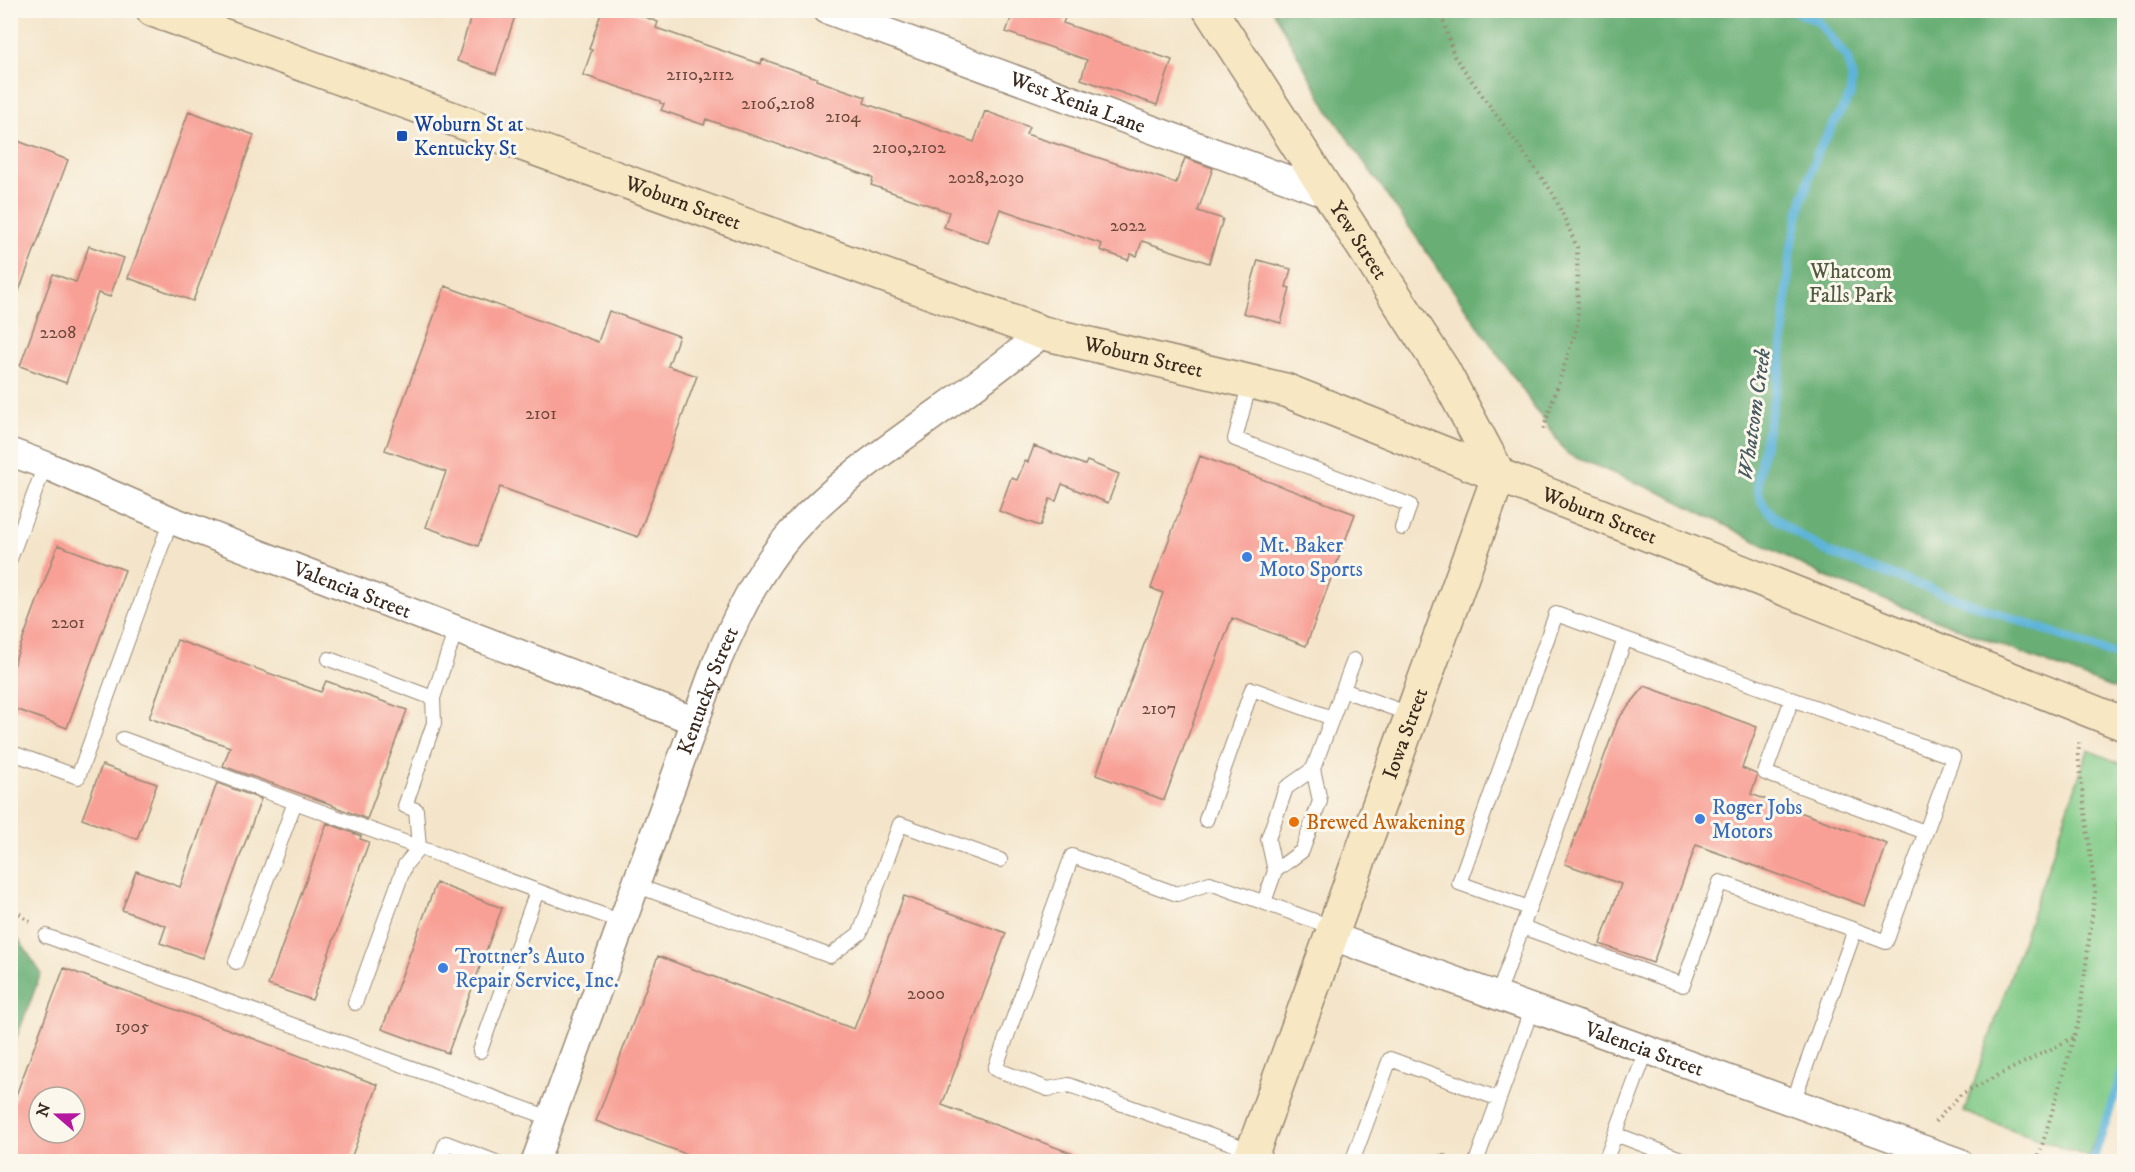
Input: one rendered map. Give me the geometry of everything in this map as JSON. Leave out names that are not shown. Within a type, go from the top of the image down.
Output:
[{"type":"main road","name":"Woburn Street","points":[[153,10],[1043,333],[1285,390],[2116,721]]},
{"type":"main road","name":"Yew Street","points":[[1209,10],[1443,370],[1499,475]]},
{"type":"main road","name":"Iowa Street","points":[[1251,1156],[1499,475]]},
{"type":"street","name":"West Xenia Lane","points":[[827,10],[1328,194]]},
{"type":"street","name":"Kentucky Street","points":[[535,1161],[716,664],[736,616],[762,572],[789,535],[823,499],[864,465],[982,381],[1043,333]]},
{"type":"street","name":"Valencia Street","points":[[10,452],[171,520],[695,721]]},
{"type":"street","name":"Valencia Street","points":[[1333,932],[1533,1008],[1959,1161]]},
{"type":"lane","points":[[1250,381],[1235,439],[1410,505],[1402,528]]},
{"type":"lane","points":[[10,559],[45,465]]},
{"type":"lane","points":[[10,752],[78,777],[171,520]]},
{"type":"lane","points":[[1522,927],[1683,984],[1720,882],[1886,942],[1953,757],[1556,614],[1459,883],[1529,908]]},
{"type":"lane","points":[[355,1003],[405,865],[419,848],[416,810],[405,806],[434,723],[434,698],[456,630]]},
{"type":"lane","points":[[1498,995],[1626,639]]},
{"type":"lane","points":[[329,659],[434,698]]},
{"type":"lane","points":[[1275,871],[1302,851],[1320,801],[1313,769],[1354,660]]},
{"type":"lane","points":[[1206,820],[1252,689],[1332,718]]},
{"type":"lane","points":[[1343,690],[1412,715]]},
{"type":"lane","points":[[1792,699],[1765,773],[1925,832]]},
{"type":"lane","points":[[123,739],[622,922]]},
{"type":"lane","points":[[1264,902],[1275,871],[1268,839],[1286,788],[1313,769]]},
{"type":"lane","points":[[236,962],[295,802]]},
{"type":"lane","points":[[635,885],[830,956],[860,933],[900,824],[1000,860]]},
{"type":"lane","points":[[1251,1156],[1069,1084],[1048,1089],[995,1069],[1072,856],[1177,894],[1210,883],[1264,902],[1333,932]]},
{"type":"lane","points":[[480,1051],[537,891]]},
{"type":"lane","points":[[1793,1102],[1854,930]]},
{"type":"lane","points":[[46,936],[550,1118]]},
{"type":"lane","points":[[1476,1161],[1533,1008]]},
{"type":"lane","points":[[1605,1161],[1647,1049]]},
{"type":"lane","points":[[1352,1161],[1390,1059],[1499,1099]]},
{"type":"lane","points":[[1615,1134],[1689,1161]]},
{"type":"lane","points":[[439,1161],[446,1143],[496,1161]]},
{"type":"path","points":[[1440,10],[1454,56],[1554,195],[1577,247],[1578,324],[1543,430]]},
{"type":"path","points":[[2039,1156],[2079,1020],[2095,892],[2078,755],[2080,737]]},
{"type":"path","points":[[1933,1126],[1961,1094],[2074,1038]]},
{"type":"green space","name":"Whatcom Falls Park","points":[[1273,11],[2124,11],[2124,693],[1826,577],[1668,496],[1567,454],[1330,113]]},
{"type":"green space","points":[[2088,750],[2124,765],[2124,1069],[2088,1157],[1964,1112]]},
{"type":"green space","points":[[11,937],[19,940],[41,973],[11,1052]]},
{"type":"building","points":[[473,10],[517,10],[496,74],[457,61]]},
{"type":"building","points":[[602,10],[626,10],[658,22],[656,28],[761,64],[762,59],[817,78],[816,80],[866,97],[864,103],[974,142],[985,111],[1029,127],[1026,134],[1176,183],[1185,158],[1213,168],[1198,211],[1223,219],[1209,263],[1142,241],[1137,256],[1131,254],[1128,260],[1100,250],[1102,244],[1000,209],[988,243],[944,227],[949,212],[871,185],[873,179],[871,177],[706,119],[704,125],[661,110],[664,104],[660,101],[583,75]]},
{"type":"building","points":[[1014,10],[1068,10],[1063,23],[1172,60],[1157,105],[1081,79],[1087,60],[1006,32]]},
{"type":"building","points":[[189,111],[254,135],[193,301],[128,278]]},
{"type":"building","points":[[10,138],[68,160],[13,307],[10,307]]},
{"type":"building","points":[[89,246],[124,258],[110,297],[98,293],[66,383],[20,366],[53,274],[76,282]]},
{"type":"building","points":[[1258,260],[1291,269],[1286,287],[1290,288],[1281,323],[1243,313]]},
{"type":"building","points":[[445,286],[598,342],[609,311],[679,336],[668,366],[697,376],[638,537],[500,487],[478,546],[426,527],[446,472],[385,450]]},
{"type":"building","points":[[1034,446],[1085,465],[1087,461],[1119,474],[1108,503],[1062,484],[1056,501],[1050,499],[1040,526],[999,511],[1011,478],[1017,480]]},
{"type":"building","points":[[1200,456],[1355,514],[1306,646],[1232,618],[1164,800],[1096,775],[1163,593],[1151,588]]},
{"type":"building","points":[[58,545],[125,570],[67,728],[10,707],[10,674]]},
{"type":"building","points":[[177,640],[321,692],[326,681],[407,710],[367,819],[223,766],[230,747],[149,718]]},
{"type":"building","name":"Roger Jobs Motors","points":[[1645,686],[1757,727],[1742,768],[1756,774],[1751,794],[1887,844],[1865,906],[1696,845],[1653,963],[1600,944],[1621,884],[1565,864],[1618,719]]},
{"type":"building","points":[[102,765],[157,784],[137,839],[82,819]]},
{"type":"building","points":[[217,783],[261,799],[203,958],[160,943],[166,926],[122,910],[136,871],[180,887]]},
{"type":"building","points":[[327,823],[361,836],[360,839],[369,842],[312,1000],[268,985]]},
{"type":"building","points":[[436,883],[502,908],[448,1053],[382,1029]]},
{"type":"building","points":[[904,896],[1006,933],[942,1105],[1087,1159],[1086,1161],[705,1161],[596,1121],[658,956],[854,1029]]},
{"type":"building","points":[[64,968],[378,1085],[350,1161],[10,1161],[10,1111]]},
{"type":"waterway","name":"Whatcom Creek","points":[[1792,10],[1818,21],[1847,58],[1852,77],[1850,96],[1818,151],[1801,204],[1790,253],[1781,366],[1759,471],[1758,489],[1761,500],[1782,523],[1832,554],[2124,658]]},
{"type":"waterway","name":"Whatcom Creek","points":[[2092,1162],[2124,1068]]},
{"type":"place","name":"Woburn St at Kentucky St","points":[[402,136]]},
{"type":"place","name":"Mt. Baker Moto Sports","points":[[1247,557]]},
{"type":"place","name":"Roger Jobs Motors","points":[[1700,819]]},
{"type":"place","name":"Brewed Awakening","points":[[1294,822]]},
{"type":"place","name":"Trottner's Auto Repair Service, Inc.","points":[[443,968]]}]
